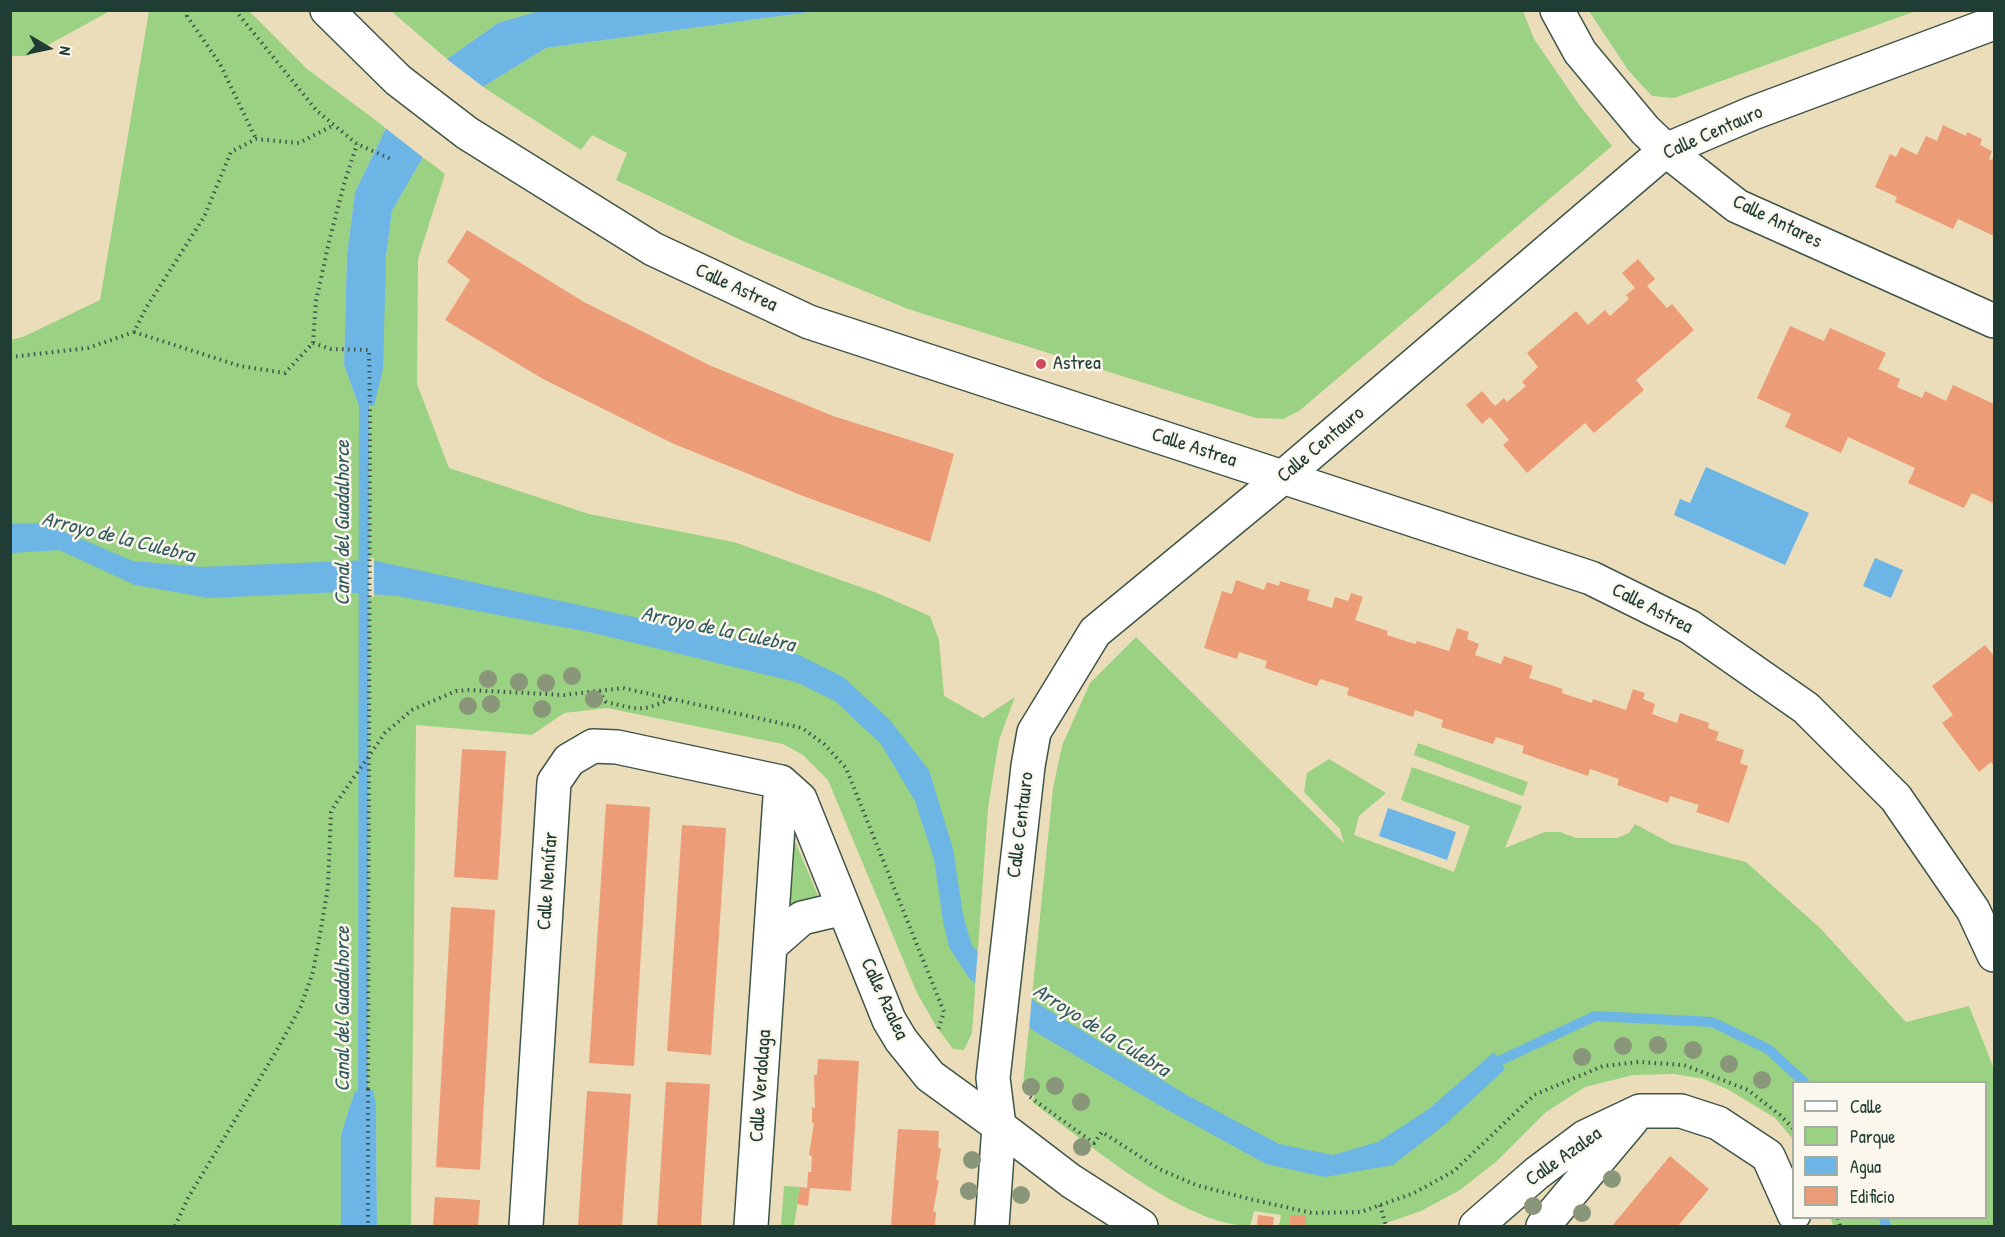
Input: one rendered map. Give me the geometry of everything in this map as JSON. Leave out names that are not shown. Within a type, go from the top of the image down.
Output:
[{"type":"street","name":"Calle Astrea","points":[[327,10],[398,80],[467,133],[653,249],[809,322],[1591,578],[1690,627],[1806,708],[1896,798],[1973,910],[1995,955]]},
{"type":"street","name":"Calle Antares","points":[[1557,10],[1580,52],[1644,130],[1737,206],[1995,321]]},
{"type":"street","name":"Calle Centauro","points":[[992,1227],[999,1125],[993,1078],[1028,766],[1034,732],[1095,632],[1283,477],[1666,150],[1753,113],[1995,23]]},
{"type":"street","name":"Calle Nenúfar","points":[[526,1227],[554,782],[569,760],[593,746],[617,747],[781,782]]},
{"type":"street","name":"Calle Azalea","points":[[781,782],[800,799],[889,1020],[900,1040],[930,1076],[999,1125],[1071,1181],[1141,1227]]},
{"type":"street","name":"Calle Verdolaga","points":[[751,1227],[781,782]]},
{"type":"street","points":[[770,946],[802,918],[844,908]]},
{"type":"street","name":"Calle Azalea","points":[[1476,1227],[1537,1173],[1585,1137],[1640,1111],[1681,1111],[1718,1123],[1738,1136],[1767,1156],[1792,1212]]},
{"type":"street","points":[[1543,1227],[1640,1111]]},
{"type":"path","points":[[190,10],[187,16],[219,64],[256,139]]},
{"type":"path","points":[[235,10],[317,111],[357,144],[391,159]]},
{"type":"path","points":[[134,332],[146,308],[204,217],[231,152],[256,139],[299,142],[334,125]]},
{"type":"path","points":[[10,357],[88,348],[134,332],[240,366],[285,373],[313,343],[316,301],[328,242],[357,144]]},
{"type":"path","points":[[313,343],[331,349],[369,350],[369,1227]]},
{"type":"path","points":[[175,1227],[188,1198],[301,1006],[313,972],[319,940],[328,887],[332,812],[336,803],[385,733],[412,710],[456,691],[469,690]]},
{"type":"path","points":[[599,691],[606,702],[633,709],[648,709],[670,699]]},
{"type":"path","points":[[1028,1095],[1094,1143],[1102,1132],[1159,1169],[1196,1185],[1312,1213],[1361,1212],[1414,1193],[1454,1171],[1534,1095],[1603,1066],[1639,1062],[1684,1065],[1748,1090],[1780,1114],[1792,1127]]},
{"type":"path","points":[[1380,1205],[1386,1227]]},
{"type":"green space","points":[[10,11],[110,11],[28,56],[11,56]]},
{"type":"green space","points":[[149,11],[249,11],[307,69],[386,128],[355,192],[347,255],[344,365],[359,406],[374,406],[392,211],[423,157],[445,174],[418,259],[417,384],[449,468],[589,514],[734,542],[877,593],[930,616],[939,640],[944,696],[983,718],[1015,697],[999,740],[988,808],[972,1033],[964,1050],[953,1049],[936,1026],[917,993],[828,780],[803,755],[783,744],[607,708],[564,713],[532,735],[416,725],[411,1226],[377,1226],[376,1105],[354,1093],[341,1135],[341,1226],[11,1226],[10,340],[23,337],[100,300]]},
{"type":"green space","points":[[391,11],[539,11],[498,23],[447,59]]},
{"type":"green space","points":[[817,11],[1523,11],[1534,39],[1580,106],[1612,146],[1299,411],[1283,419],[1256,418],[908,309],[745,242],[616,180],[627,153],[592,135],[581,150],[483,87],[546,48]]},
{"type":"green space","points":[[1589,11],[1916,11],[1674,98],[1652,96],[1628,70]]},
{"type":"green space","points":[[1136,637],[1344,843],[1340,829],[1304,792],[1307,773],[1329,759],[1386,793],[1359,816],[1354,835],[1454,872],[1470,826],[1401,800],[1412,767],[1522,806],[1505,848],[1545,832],[1560,832],[1576,838],[1617,838],[1629,833],[1635,824],[1672,844],[1746,862],[1820,928],[1906,1022],[1969,1006],[1994,1069],[1994,1226],[1833,1226],[1831,1219],[1987,1219],[1987,1081],[1792,1081],[1792,1138],[1775,1118],[1729,1090],[1704,1079],[1674,1074],[1633,1075],[1585,1087],[1546,1112],[1497,1161],[1460,1190],[1421,1211],[1378,1226],[1279,1226],[1281,1215],[1254,1211],[1250,1226],[1224,1222],[1196,1212],[1136,1179],[1032,1102],[1035,1094],[1023,1085],[1053,788],[1062,746],[1090,683]]},
{"type":"green space","points":[[1418,743],[1528,782],[1523,796],[1414,755]]},
{"type":"green space","points":[[789,827],[819,898],[782,921]]},
{"type":"green space","points":[[784,1186],[800,1187],[794,1226],[781,1226]]},
{"type":"water","points":[[539,11],[817,11],[546,48],[483,87],[449,120],[423,157],[392,211],[386,257],[383,369],[374,406],[359,406],[344,365],[347,255],[355,192],[386,128],[419,83],[447,59],[498,23]]},
{"type":"water","points":[[1706,467],[1809,513],[1785,565],[1674,515],[1680,499],[1690,503]]},
{"type":"water","points":[[44,523],[133,561],[202,567],[371,560],[791,651],[843,677],[889,719],[929,770],[953,849],[963,915],[972,946],[1037,1003],[1185,1094],[1279,1144],[1333,1155],[1378,1142],[1429,1109],[1494,1052],[1505,1069],[1447,1123],[1393,1165],[1325,1177],[1266,1164],[1164,1108],[1034,1031],[969,978],[949,947],[934,859],[915,801],[881,744],[835,701],[796,682],[589,632],[397,596],[341,592],[209,598],[135,585],[59,550],[11,553],[11,524]]},
{"type":"water","points":[[1875,558],[1903,570],[1891,598],[1863,586]]},
{"type":"water","points":[[1388,808],[1456,832],[1447,860],[1379,836]]},
{"type":"water","points":[[358,1090],[373,1090],[376,1105],[377,1226],[341,1226],[341,1135],[354,1093]]},
{"type":"pier","points":[[444,57],[486,89],[451,122],[425,159],[384,127],[416,81]]},
{"type":"pier","points":[[359,558],[374,558],[374,597],[359,596]]},
{"type":"pier","points":[[978,947],[1032,995],[1029,1030],[975,987]]},
{"type":"building","points":[[1943,125],[1966,136],[1967,132],[1982,139],[1980,145],[1992,151],[1989,159],[1994,158],[1994,236],[1958,219],[1953,229],[1895,202],[1897,197],[1875,187],[1890,154],[1896,157],[1901,147],[1917,155],[1926,136],[1937,141]]},
{"type":"building","points":[[467,230],[584,302],[709,365],[833,416],[954,454],[930,542],[803,496],[674,444],[543,379],[445,320],[470,280],[447,262]]},
{"type":"building","points":[[1638,259],[1655,279],[1647,286],[1667,308],[1672,304],[1694,330],[1636,380],[1644,390],[1594,433],[1585,423],[1527,473],[1503,445],[1509,440],[1490,417],[1482,424],[1466,405],[1482,391],[1495,406],[1504,398],[1507,402],[1526,386],[1522,382],[1538,367],[1527,353],[1576,311],[1588,325],[1605,310],[1610,316],[1629,299],[1626,295],[1635,288],[1622,273]]},
{"type":"building","points":[[1790,326],[1824,341],[1830,328],[1886,353],[1878,369],[1900,379],[1897,387],[1922,398],[1925,391],[1946,401],[1953,385],[1994,404],[1993,503],[1972,493],[1964,508],[1908,483],[1915,468],[1848,437],[1841,453],[1785,427],[1791,414],[1757,398]]},
{"type":"building","points":[[1236,580],[1264,590],[1267,582],[1279,586],[1280,581],[1310,590],[1307,600],[1332,608],[1335,597],[1348,601],[1351,593],[1363,597],[1355,620],[1388,631],[1387,635],[1449,651],[1457,628],[1469,632],[1467,639],[1479,644],[1475,655],[1501,664],[1504,656],[1533,666],[1529,678],[1563,689],[1562,693],[1592,703],[1593,699],[1626,710],[1633,689],[1645,693],[1643,699],[1655,704],[1652,714],[1677,723],[1680,713],[1707,722],[1709,723],[1708,728],[1719,732],[1716,740],[1744,750],[1740,763],[1748,766],[1729,823],[1696,812],[1699,805],[1670,796],[1668,803],[1617,785],[1619,779],[1590,769],[1588,776],[1522,753],[1524,746],[1496,737],[1493,744],[1441,727],[1443,720],[1415,710],[1413,717],[1347,695],[1349,688],[1320,679],[1317,686],[1265,668],[1267,661],[1239,652],[1237,659],[1204,648],[1222,591],[1232,594]]},
{"type":"building","points":[[1985,645],[1994,656],[1994,766],[1991,762],[1979,772],[1942,723],[1953,715],[1932,686]]},
{"type":"building","points":[[462,749],[506,751],[498,880],[454,877]]},
{"type":"building","points":[[606,804],[650,807],[634,1066],[589,1063]]},
{"type":"building","points":[[682,825],[726,828],[711,1055],[667,1051]]},
{"type":"building","points":[[451,907],[495,910],[480,1170],[436,1167]]},
{"type":"building","points":[[818,1059],[859,1061],[851,1191],[810,1188],[808,1206],[797,1204],[800,1187],[807,1188],[808,1172],[811,1172],[812,1156],[809,1155],[814,1123],[812,1123],[812,1107],[815,1108],[814,1075],[817,1075]]},
{"type":"building","points":[[666,1082],[710,1084],[701,1226],[657,1226]]},
{"type":"building","points":[[587,1091],[631,1094],[622,1226],[578,1226]]},
{"type":"building","points":[[898,1129],[939,1131],[938,1148],[941,1148],[936,1180],[939,1180],[933,1212],[936,1212],[935,1226],[891,1225]]},
{"type":"building","points":[[1670,1156],[1709,1189],[1678,1226],[1612,1226]]},
{"type":"building","points":[[435,1197],[480,1200],[478,1226],[433,1226]]},
{"type":"building","points":[[1258,1215],[1274,1217],[1273,1226],[1257,1226]]},
{"type":"building","points":[[1290,1215],[1306,1215],[1306,1226],[1290,1226]]},
{"type":"waterway","name":"Canal del Guadalhorce","points":[[363,1103],[364,392]]},
{"type":"waterway","name":"Arroyo de la Culebra","points":[[1489,1069],[1499,1061],[1595,1016],[1712,1022],[1768,1049],[1803,1081]]},
{"type":"waterway","name":"Arroyo de la Culebra","points":[[1884,1219],[1886,1226]]},
{"type":"place","name":"Astrea","points":[[1041,364]]}]
